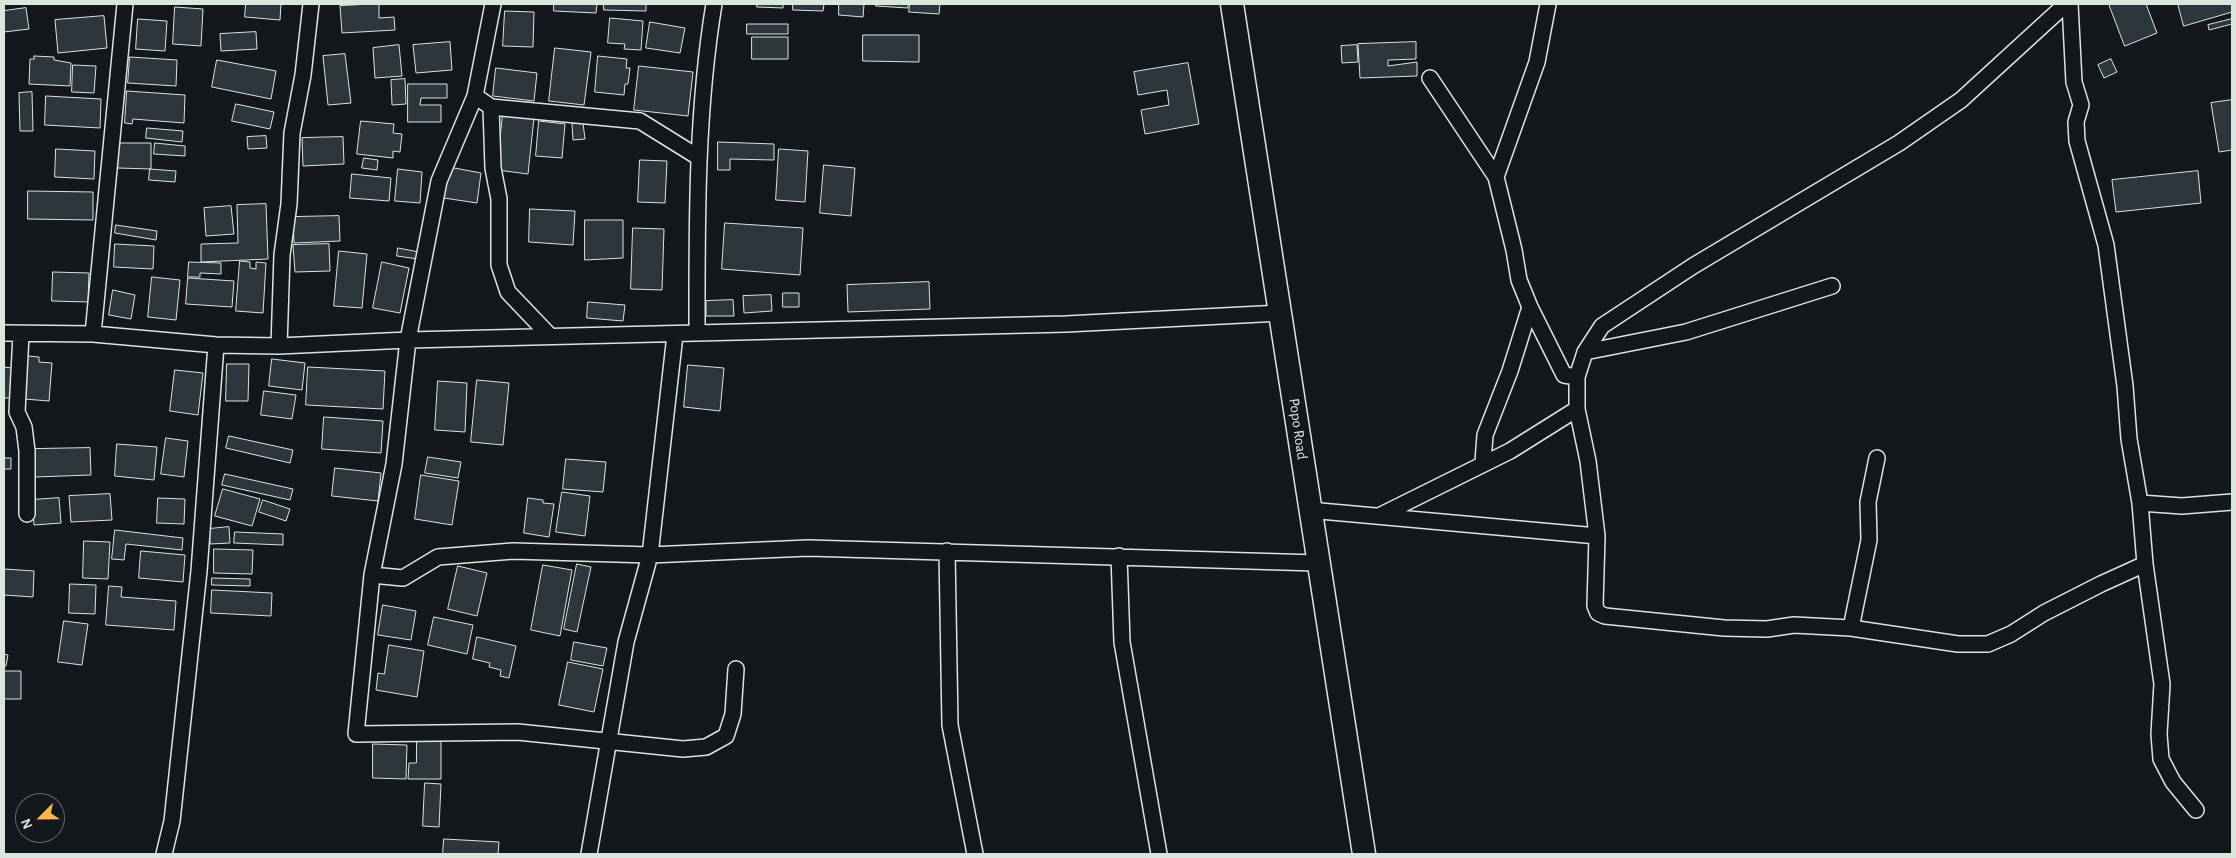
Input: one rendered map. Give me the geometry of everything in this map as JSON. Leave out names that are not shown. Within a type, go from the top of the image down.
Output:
[{"type":"main road","name":"Popo Road","points":[[1232,4],[1281,312],[1317,562],[1364,854]]},
{"type":"street","points":[[93,334],[125,4]]},
{"type":"street","points":[[280,346],[282,255],[289,204],[292,133],[303,74],[311,4]]},
{"type":"street","points":[[493,4],[475,96],[438,181],[408,340],[394,464],[372,575],[356,734],[518,732],[683,749],[706,747],[726,736],[733,714],[736,669]]},
{"type":"street","points":[[697,333],[698,157],[706,52],[714,4]]},
{"type":"street","points":[[1496,177],[1537,62],[1548,4]]},
{"type":"street","points":[[2066,4],[1961,100],[1899,143],[1692,266],[1602,326],[1585,352],[1577,377],[1578,409],[1588,461],[1597,536],[1595,606],[1598,613],[1605,616],[1724,628],[1767,629],[1794,624],[1851,628],[1958,644],[1988,644],[2011,634],[2044,613],[2145,564]]},
{"type":"street","points":[[2070,4],[2074,82],[2081,105],[2076,122],[2077,140],[2106,245],[2125,386],[2129,439],[2140,503],[2145,564],[2162,684],[2158,734],[2161,759],[2173,782],[2196,810]]},
{"type":"street","points":[[1430,78],[1496,177],[1514,250],[1519,280],[1530,307],[1564,375],[1577,377]]},
{"type":"street","points":[[475,96],[491,107],[640,121],[698,157]]},
{"type":"street","points":[[491,107],[493,168],[499,199],[499,265],[508,292],[550,336]]},
{"type":"street","points":[[1585,352],[1686,332],[1832,286]]},
{"type":"street","points":[[1483,462],[1486,435],[1510,371],[1530,307]]},
{"type":"street","points":[[4,333],[93,334],[216,345],[280,346],[550,336],[675,335],[1066,324],[1281,312]]},
{"type":"street","points":[[21,334],[17,412],[24,428],[27,451],[26,514]]},
{"type":"street","points":[[589,854],[626,642],[650,555],[675,335]]},
{"type":"street","points":[[164,854],[172,821],[199,571],[216,345]]},
{"type":"street","points":[[1379,516],[1483,462],[1510,451],[1578,409]]},
{"type":"street","points":[[1851,628],[1870,540],[1868,502],[1877,458]]},
{"type":"street","points":[[2140,503],[2182,506],[2232,502]]},
{"type":"street","points":[[1309,510],[1597,536]]},
{"type":"street","points":[[372,575],[403,578],[438,557],[513,551],[650,555],[808,548],[1317,562]]},
{"type":"street","points":[[947,551],[950,725],[975,854]]},
{"type":"street","points":[[1119,556],[1122,642],[1159,854]]},
{"type":"building","points":[[246,4],[281,4],[280,20],[245,17]]},
{"type":"building","points":[[379,4],[379,18],[394,17],[395,30],[342,33],[340,6]]},
{"type":"building","points":[[554,4],[597,4],[596,13],[554,11]]},
{"type":"building","points":[[604,4],[646,4],[646,11],[604,10]]},
{"type":"building","points":[[757,4],[783,4],[783,8],[757,7]]},
{"type":"building","points":[[793,4],[824,4],[823,11],[793,10]]},
{"type":"building","points":[[839,4],[864,4],[863,17],[839,15]]},
{"type":"building","points":[[876,4],[908,4],[908,8],[876,6]]},
{"type":"building","points":[[910,4],[940,4],[939,14],[909,12]]},
{"type":"building","points":[[2109,4],[2146,4],[2157,33],[2125,46]]},
{"type":"building","points":[[2178,4],[2232,4],[2232,12],[2184,26]]},
{"type":"building","points":[[175,7],[203,9],[201,46],[173,44]]},
{"type":"building","points":[[26,8],[29,29],[4,32],[4,11]]},
{"type":"building","points":[[505,11],[534,12],[533,47],[503,46]]},
{"type":"building","points":[[104,16],[107,48],[58,53],[55,20]]},
{"type":"building","points":[[610,18],[643,21],[641,50],[624,49],[625,44],[608,43]]},
{"type":"building","points":[[138,19],[167,21],[165,51],[136,49]]},
{"type":"building","points":[[2232,19],[2232,24],[2209,30],[2208,25]]},
{"type":"building","points":[[650,22],[685,28],[680,53],[646,48]]},
{"type":"building","points":[[747,24],[788,24],[788,34],[747,34]]},
{"type":"building","points":[[256,32],[257,49],[221,51],[220,34]]},
{"type":"building","points":[[863,35],[919,35],[919,62],[863,61]]},
{"type":"building","points":[[752,37],[788,37],[788,59],[752,59]]},
{"type":"building","points":[[450,42],[452,70],[416,73],[413,45]]},
{"type":"building","points":[[1416,42],[1416,59],[1388,60],[1388,66],[1417,62],[1417,76],[1360,78],[1358,44]]},
{"type":"building","points":[[399,45],[402,76],[375,78],[373,48]]},
{"type":"building","points":[[1357,45],[1358,62],[1342,63],[1341,46]]},
{"type":"building","points":[[555,48],[591,52],[584,105],[549,101]]},
{"type":"building","points":[[345,54],[351,103],[328,105],[323,56]]},
{"type":"building","points":[[34,56],[54,57],[54,60],[71,63],[70,86],[29,84],[30,59],[34,59]]},
{"type":"building","points":[[598,56],[627,59],[626,68],[630,68],[628,84],[625,84],[624,95],[595,92]]},
{"type":"building","points":[[130,57],[177,60],[176,86],[128,83]]},
{"type":"building","points":[[2111,59],[2117,72],[2104,78],[2098,65]]},
{"type":"building","points":[[217,60],[276,71],[271,99],[212,87]]},
{"type":"building","points":[[1188,63],[1199,124],[1145,134],[1141,110],[1169,105],[1167,90],[1138,95],[1134,72]]},
{"type":"building","points":[[73,65],[96,66],[94,93],[72,92]]},
{"type":"building","points":[[639,66],[693,72],[688,116],[634,110]]},
{"type":"building","points":[[496,68],[537,73],[534,101],[493,96]]},
{"type":"building","points":[[405,79],[406,104],[392,105],[391,80]]},
{"type":"building","points":[[408,84],[447,84],[447,98],[421,98],[420,105],[441,105],[441,122],[408,122]]},
{"type":"building","points":[[127,91],[185,95],[184,123],[133,119],[132,124],[125,123]]},
{"type":"building","points":[[32,92],[33,131],[20,131],[19,93]]},
{"type":"building","points":[[46,96],[101,99],[100,128],[45,125]]},
{"type":"building","points":[[2232,100],[2232,150],[2219,152],[2211,103]]},
{"type":"building","points":[[236,104],[274,112],[270,129],[232,121]]},
{"type":"building","points":[[503,114],[534,118],[528,174],[497,170]]},
{"type":"building","points":[[361,121],[394,124],[393,133],[402,134],[400,152],[393,151],[393,158],[357,154]]},
{"type":"building","points":[[539,121],[565,124],[562,158],[536,156]]},
{"type":"building","points":[[583,123],[585,139],[573,140],[572,124]]},
{"type":"building","points":[[147,128],[183,131],[182,142],[146,138]]},
{"type":"building","points":[[266,136],[267,148],[248,149],[247,137]]},
{"type":"building","points":[[343,137],[344,164],[303,166],[302,138]]},
{"type":"building","points":[[718,142],[774,144],[774,160],[730,159],[730,170],[718,170]]},
{"type":"building","points":[[118,143],[151,143],[151,169],[118,168]]},
{"type":"building","points":[[155,143],[185,146],[185,156],[154,154]]},
{"type":"building","points":[[56,149],[95,151],[94,179],[55,177]]},
{"type":"building","points":[[779,149],[808,151],[805,202],[776,200]]},
{"type":"building","points":[[364,158],[378,160],[377,170],[362,168]]},
{"type":"building","points":[[640,160],[667,161],[665,203],[638,202]]},
{"type":"building","points":[[824,165],[855,168],[851,216],[820,213]]},
{"type":"building","points":[[449,167],[481,173],[477,203],[444,198]]},
{"type":"building","points":[[150,169],[176,171],[175,182],[149,180]]},
{"type":"building","points":[[398,169],[422,172],[420,203],[395,201]]},
{"type":"building","points":[[2198,171],[2201,203],[2116,212],[2112,180]]},
{"type":"building","points":[[352,174],[391,178],[389,201],[350,198]]},
{"type":"building","points":[[28,191],[93,192],[93,220],[28,219]]},
{"type":"building","points":[[266,204],[268,259],[201,262],[201,244],[238,243],[237,205]]},
{"type":"building","points":[[231,206],[234,234],[206,236],[204,208]]},
{"type":"building","points":[[530,209],[575,211],[573,245],[529,242]]},
{"type":"building","points":[[339,216],[340,241],[294,243],[293,217]]},
{"type":"building","points":[[585,220],[623,220],[623,258],[585,260]]},
{"type":"building","points":[[725,223],[803,228],[800,275],[722,269]]},
{"type":"building","points":[[116,225],[157,231],[156,240],[115,233]]},
{"type":"building","points":[[633,228],[664,229],[662,290],[631,289]]},
{"type":"building","points":[[115,244],[154,246],[153,269],[114,267]]},
{"type":"building","points":[[329,244],[330,271],[295,272],[293,245]]},
{"type":"building","points":[[398,248],[419,252],[418,259],[397,256]]},
{"type":"building","points":[[339,251],[367,254],[362,308],[334,306]]},
{"type":"building","points":[[240,261],[250,262],[250,268],[256,269],[256,262],[266,263],[263,313],[236,311]]},
{"type":"building","points":[[189,262],[221,263],[221,274],[200,273],[200,277],[188,277]]},
{"type":"building","points":[[382,262],[409,268],[400,313],[373,308]]},
{"type":"building","points":[[53,272],[89,273],[88,302],[52,301]]},
{"type":"building","points":[[152,277],[180,280],[176,320],[148,317]]},
{"type":"building","points":[[188,278],[234,281],[232,307],[186,304]]},
{"type":"building","points":[[929,282],[930,309],[848,312],[847,285]]},
{"type":"building","points":[[113,290],[135,295],[131,319],[109,315]]},
{"type":"building","points":[[783,293],[799,293],[799,307],[783,307]]},
{"type":"building","points":[[771,295],[772,311],[744,313],[743,296]]},
{"type":"building","points":[[733,300],[734,316],[706,316],[706,301]]},
{"type":"building","points":[[588,302],[625,305],[623,321],[587,318]]},
{"type":"building","points":[[27,356],[39,357],[39,362],[52,363],[49,401],[24,399]]},
{"type":"building","points":[[272,359],[305,363],[302,390],[269,386]]},
{"type":"building","points":[[227,364],[249,364],[248,401],[226,401]]},
{"type":"building","points":[[688,365],[724,368],[720,411],[684,407]]},
{"type":"building","points":[[4,367],[12,368],[10,398],[4,398]]},
{"type":"building","points":[[308,367],[385,371],[383,409],[306,405]]},
{"type":"building","points":[[175,370],[203,373],[198,415],[170,411]]},
{"type":"building","points":[[477,380],[509,383],[503,445],[471,442]]},
{"type":"building","points":[[438,381],[467,383],[465,432],[435,430]]},
{"type":"building","points":[[264,391],[296,395],[292,419],[261,415]]},
{"type":"building","points":[[324,417],[383,421],[381,453],[322,449]]},
{"type":"building","points":[[229,436],[293,450],[290,463],[226,448]]},
{"type":"building","points":[[166,438],[188,441],[184,477],[161,474]]},
{"type":"building","points":[[117,444],[157,447],[154,480],[115,476]]},
{"type":"building","points":[[90,448],[91,475],[35,477],[34,449]]},
{"type":"building","points":[[428,457],[461,462],[458,478],[425,473]]},
{"type":"building","points":[[4,458],[11,458],[11,469],[4,469]]},
{"type":"building","points":[[566,459],[606,462],[603,492],[563,489]]},
{"type":"building","points":[[335,468],[381,473],[378,501],[332,496]]},
{"type":"building","points":[[225,474],[293,489],[290,500],[222,485]]},
{"type":"building","points":[[421,475],[459,481],[452,525],[415,519]]},
{"type":"building","points":[[223,489],[260,499],[252,526],[215,516]]},
{"type":"building","points":[[562,492],[590,496],[585,536],[556,532]]},
{"type":"building","points":[[110,494],[112,520],[71,522],[69,496]]},
{"type":"building","points":[[59,498],[61,523],[34,525],[32,500]]},
{"type":"building","points":[[158,498],[185,499],[184,524],[157,523]]},
{"type":"building","points":[[528,498],[554,504],[549,537],[524,533]]},
{"type":"building","points":[[263,500],[290,509],[286,521],[259,512]]},
{"type":"building","points":[[229,527],[230,543],[210,544],[209,529]]},
{"type":"building","points":[[115,530],[183,538],[182,550],[126,544],[124,560],[112,559]]},
{"type":"building","points":[[235,532],[283,534],[283,545],[234,543]]},
{"type":"building","points":[[84,541],[110,542],[108,579],[83,578]]},
{"type":"building","points":[[214,549],[253,550],[252,574],[214,573]]},
{"type":"building","points":[[141,551],[185,555],[183,582],[139,578]]},
{"type":"building","points":[[577,564],[591,567],[577,632],[564,629]]},
{"type":"building","points":[[543,565],[572,570],[560,636],[531,630]]},
{"type":"building","points":[[458,566],[487,573],[477,616],[448,609]]},
{"type":"building","points":[[4,569],[34,571],[33,597],[4,595]]},
{"type":"building","points":[[212,578],[250,579],[250,586],[212,585]]},
{"type":"building","points":[[70,584],[96,585],[95,614],[69,613]]},
{"type":"building","points":[[109,586],[122,587],[121,597],[176,601],[174,630],[106,625]]},
{"type":"building","points":[[212,590],[272,593],[271,616],[211,613]]},
{"type":"building","points":[[383,605],[416,611],[411,640],[378,635]]},
{"type":"building","points":[[434,617],[473,625],[467,654],[428,645]]},
{"type":"building","points":[[64,621],[88,624],[82,665],[58,662]]},
{"type":"building","points":[[477,637],[516,646],[509,678],[500,676],[501,670],[489,667],[490,663],[473,659]]},
{"type":"building","points":[[574,642],[607,648],[603,666],[571,660]]},
{"type":"building","points":[[389,645],[424,651],[417,697],[376,690],[378,673],[384,674]]},
{"type":"building","points":[[4,654],[8,655],[6,666],[4,666]]},
{"type":"building","points":[[568,662],[603,669],[594,712],[559,705]]},
{"type":"building","points":[[4,671],[21,671],[21,699],[4,699]]},
{"type":"building","points":[[417,740],[441,741],[441,779],[408,779],[409,763],[416,763]]},
{"type":"building","points":[[373,744],[407,745],[406,779],[373,778]]},
{"type":"building","points":[[425,783],[441,784],[439,827],[423,826]]},
{"type":"building","points":[[444,839],[499,842],[498,854],[443,854]]}]
